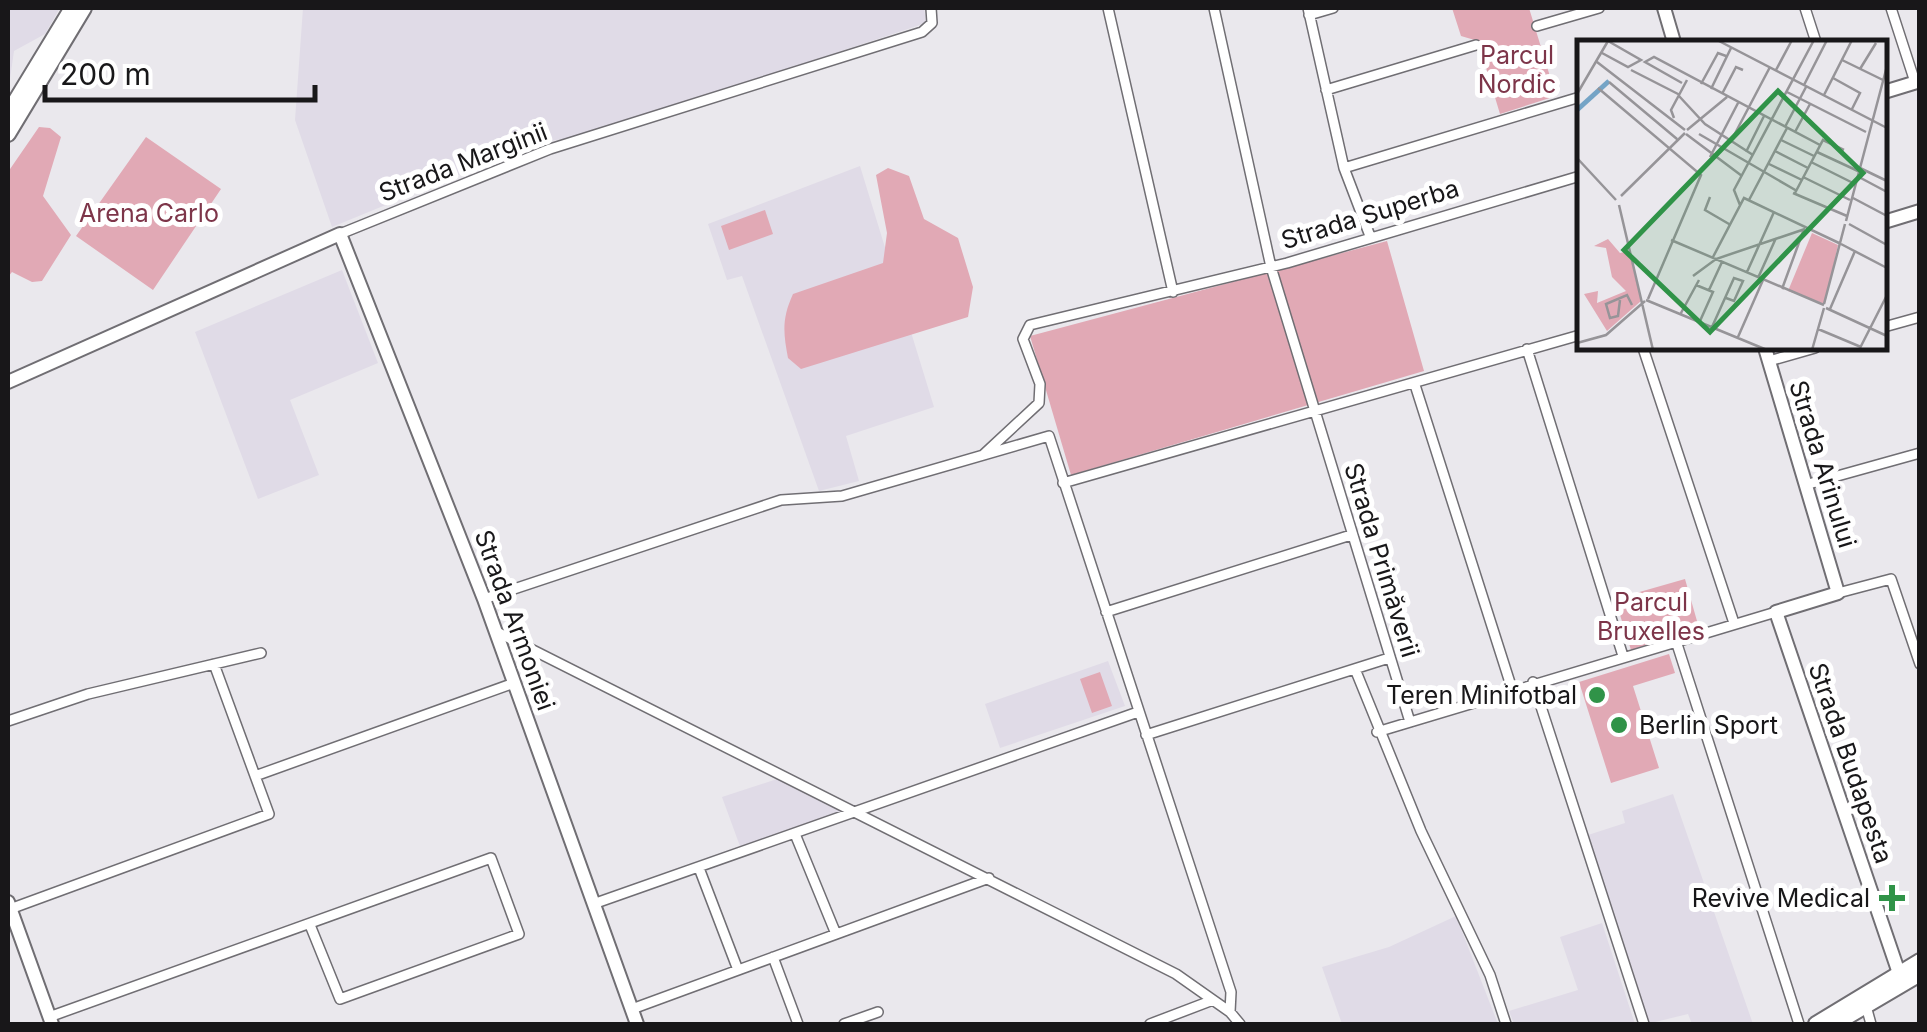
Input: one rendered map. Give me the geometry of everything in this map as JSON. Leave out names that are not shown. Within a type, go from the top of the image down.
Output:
[{"type":"main road","points":[[8,116],[72,8]]},
{"type":"main road","points":[[8,134],[84,8]]},
{"type":"main road","points":[[1835,1024],[1866,1006],[1920,961]]},
{"type":"main road","points":[[1816,1024],[1920,974]]},
{"type":"street","name":"Strada Marginii","points":[[8,382],[340,234],[550,149],[922,32],[932,23],[931,8]]},
{"type":"street","points":[[1108,8],[1172,292]]},
{"type":"street","name":"Strada Primăverii","points":[[1214,8],[1271,267],[1410,722]]},
{"type":"street","points":[[1333,8],[1308,11],[1344,168],[1370,236]]},
{"type":"street","points":[[1537,26],[1599,8]]},
{"type":"street","points":[[1664,8],[1673,40]]},
{"type":"street","points":[[1805,8],[1815,40]]},
{"type":"street","points":[[1887,91],[1917,82],[1891,8]]},
{"type":"street","points":[[1326,90],[1476,45]]},
{"type":"street","points":[[1344,168],[1577,98]]},
{"type":"street","name":"Strada Superba","points":[[984,455],[1039,403],[1040,384],[1023,339],[1027,328],[1271,267],[1577,177]]},
{"type":"street","points":[[1887,221],[1920,211]]},
{"type":"street","name":"Strada Armoniei","points":[[340,234],[484,598],[637,1024]]},
{"type":"street","points":[[1887,326],[1920,316]]},
{"type":"street","points":[[1063,483],[1374,390],[1415,385],[1577,336]]},
{"type":"street","points":[[1527,349],[1624,656]]},
{"type":"street","points":[[1645,350],[1734,623]]},
{"type":"street","points":[[1767,354],[1799,350]]},
{"type":"street","name":"Strada Arinului","points":[[1767,354],[1838,592]]},
{"type":"street","points":[[1415,385],[1512,689]]},
{"type":"street","points":[[484,598],[780,500],[842,496],[1048,436],[1231,992],[1230,1012]]},
{"type":"street","points":[[1806,485],[1920,452]]},
{"type":"street","points":[[1106,612],[1351,535]]},
{"type":"street","points":[[1378,732],[1533,682],[1891,579],[1920,664]]},
{"type":"street","name":"Strada Budapesta","points":[[1776,612],[1901,980]]},
{"type":"street","points":[[495,630],[1176,974],[1230,1012],[1240,1024]]},
{"type":"street","points":[[1676,641],[1799,1024]]},
{"type":"street","points":[[8,721],[88,694],[261,653]]},
{"type":"street","points":[[1146,735],[1389,658]]},
{"type":"street","points":[[214,664],[269,814],[9,906],[51,1021],[310,925],[491,858],[519,934],[340,999],[310,925]]},
{"type":"street","points":[[1355,669],[1378,732],[1476,943],[1506,1024]]},
{"type":"street","points":[[1533,682],[1644,1024]]},
{"type":"street","points":[[256,776],[514,683]]},
{"type":"street","points":[[596,903],[1138,712]]},
{"type":"street","points":[[795,834],[836,934]]},
{"type":"street","points":[[698,868],[738,970]]},
{"type":"street","points":[[632,1009],[990,878]]},
{"type":"street","points":[[773,957],[798,1024]]},
{"type":"street","points":[[1150,1024],[1213,1000]]},
{"type":"street","points":[[1866,1006],[1871,1024]]},
{"type":"street","points":[[844,1024],[878,1012]]},
{"type":"shaded area","points":[[8,8],[60,8],[45,34],[14,51],[8,93]]},
{"type":"shaded area","points":[[303,8],[924,8],[926,23],[581,137],[539,142],[332,227],[295,120]]},
{"type":"shaded area","points":[[860,166],[934,407],[846,436],[859,481],[819,491],[742,276],[727,280],[708,224]]},
{"type":"shaded area","points":[[342,270],[378,363],[290,400],[319,475],[258,499],[195,332]]},
{"type":"shaded area","points":[[1108,661],[1125,706],[1000,748],[985,704]]},
{"type":"shaded area","points":[[780,778],[845,811],[741,849],[722,797]]},
{"type":"shaded area","points":[[1673,794],[1753,1024],[1692,1024],[1688,1014],[1647,1024],[1585,836],[1625,823],[1622,811]]},
{"type":"shaded area","points":[[1456,916],[1498,1024],[1342,1024],[1322,967],[1389,947]]},
{"type":"shaded area","points":[[1602,923],[1635,1024],[1514,1024],[1509,1011],[1578,990],[1560,937]]},
{"type":"green space","name":"Parcul Nordic","points":[[1452,8],[1529,8],[1556,96],[1500,114],[1478,41],[1461,36]]},
{"type":"green space","points":[[39,127],[50,128],[61,137],[43,196],[71,235],[42,281],[32,282],[12,272],[8,277],[8,172]]},
{"type":"green space","name":"Arena Carlo","points":[[146,137],[221,189],[153,290],[76,236]]},
{"type":"green space","points":[[888,168],[909,176],[924,219],[958,238],[973,287],[968,317],[801,369],[788,358],[785,318],[789,303],[793,294],[883,263],[887,233],[876,175]]},
{"type":"green space","points":[[765,210],[773,234],[729,250],[721,226]]},
{"type":"green space","points":[[1387,241],[1424,371],[1071,475],[1030,336]]},
{"type":"green space","name":"Parcul Bruxelles","points":[[1685,579],[1699,628],[1631,650],[1615,599]]},
{"type":"green space","name":"Berlin Sport","points":[[1669,654],[1675,673],[1633,686],[1659,768],[1611,783],[1579,682]]},
{"type":"green space","points":[[1100,672],[1112,706],[1092,713],[1080,679]]},
{"type":"place","name":"Teren Minifotbal","points":[[1597,695]]},
{"type":"place","name":"Berlin Sport","points":[[1619,725]]},
{"type":"place","name":"Revive Medical","points":[[1892,898]]}]
